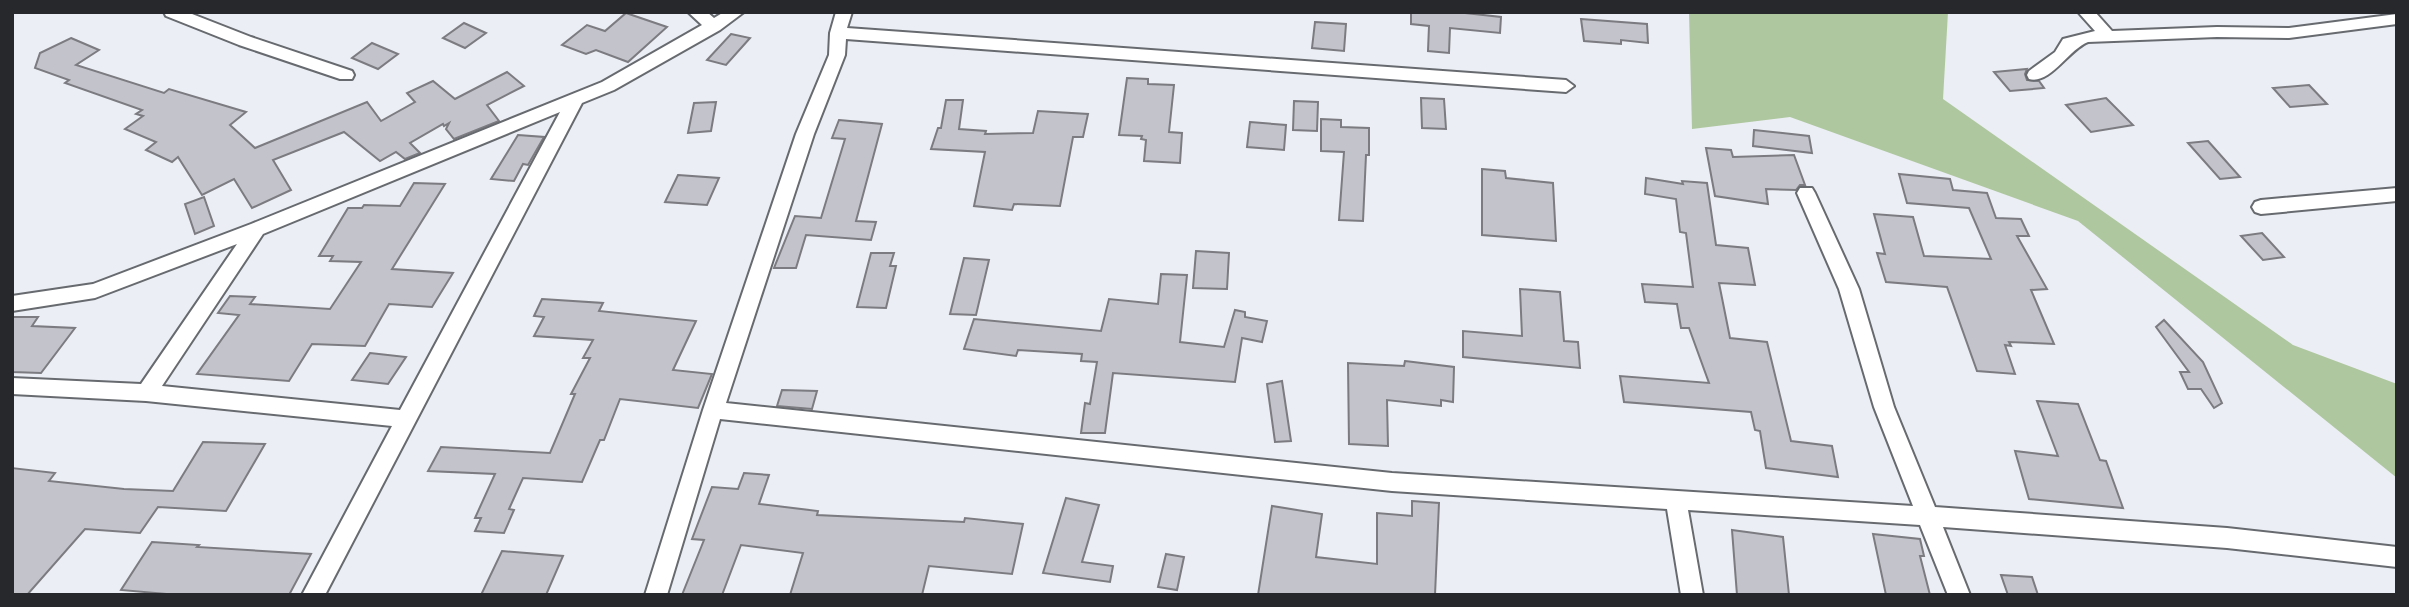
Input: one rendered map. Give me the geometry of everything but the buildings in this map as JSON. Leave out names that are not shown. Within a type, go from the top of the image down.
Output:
[{"type":"street","points":[[172,12],[245,41],[346,75]]},
{"type":"street","points":[[696,12],[714,26]]},
{"type":"street","points":[[12,304],[96,291],[257,229],[618,81],[736,12]]},
{"type":"street","points":[[656,595],[713,410],[805,134],[836,55],[844,12]]},
{"type":"street","points":[[2086,12],[2109,37]]},
{"type":"street","points":[[2035,75],[2061,56],[2069,43],[2077,39],[2217,32],[2289,33],[2397,19]]},
{"type":"street","points":[[838,33],[1566,86]]},
{"type":"street","points":[[313,595],[575,100]]},
{"type":"street","points":[[1805,193],[1849,289],[1884,407],[1959,595]]},
{"type":"street","points":[[2261,207],[2397,194]]},
{"type":"street","points":[[146,393],[257,229]]},
{"type":"street","points":[[12,386],[146,393],[407,419]]},
{"type":"street","points":[[713,410],[1367,480],[1929,515],[2227,538],[2397,557]]},
{"type":"street","points":[[1676,501],[1692,595]]},
{"type":"green space","points":[[1689,12],[1948,12],[1943,99],[2293,345],[2397,384],[2397,478],[2078,221],[1790,117],[1692,129]]}]
